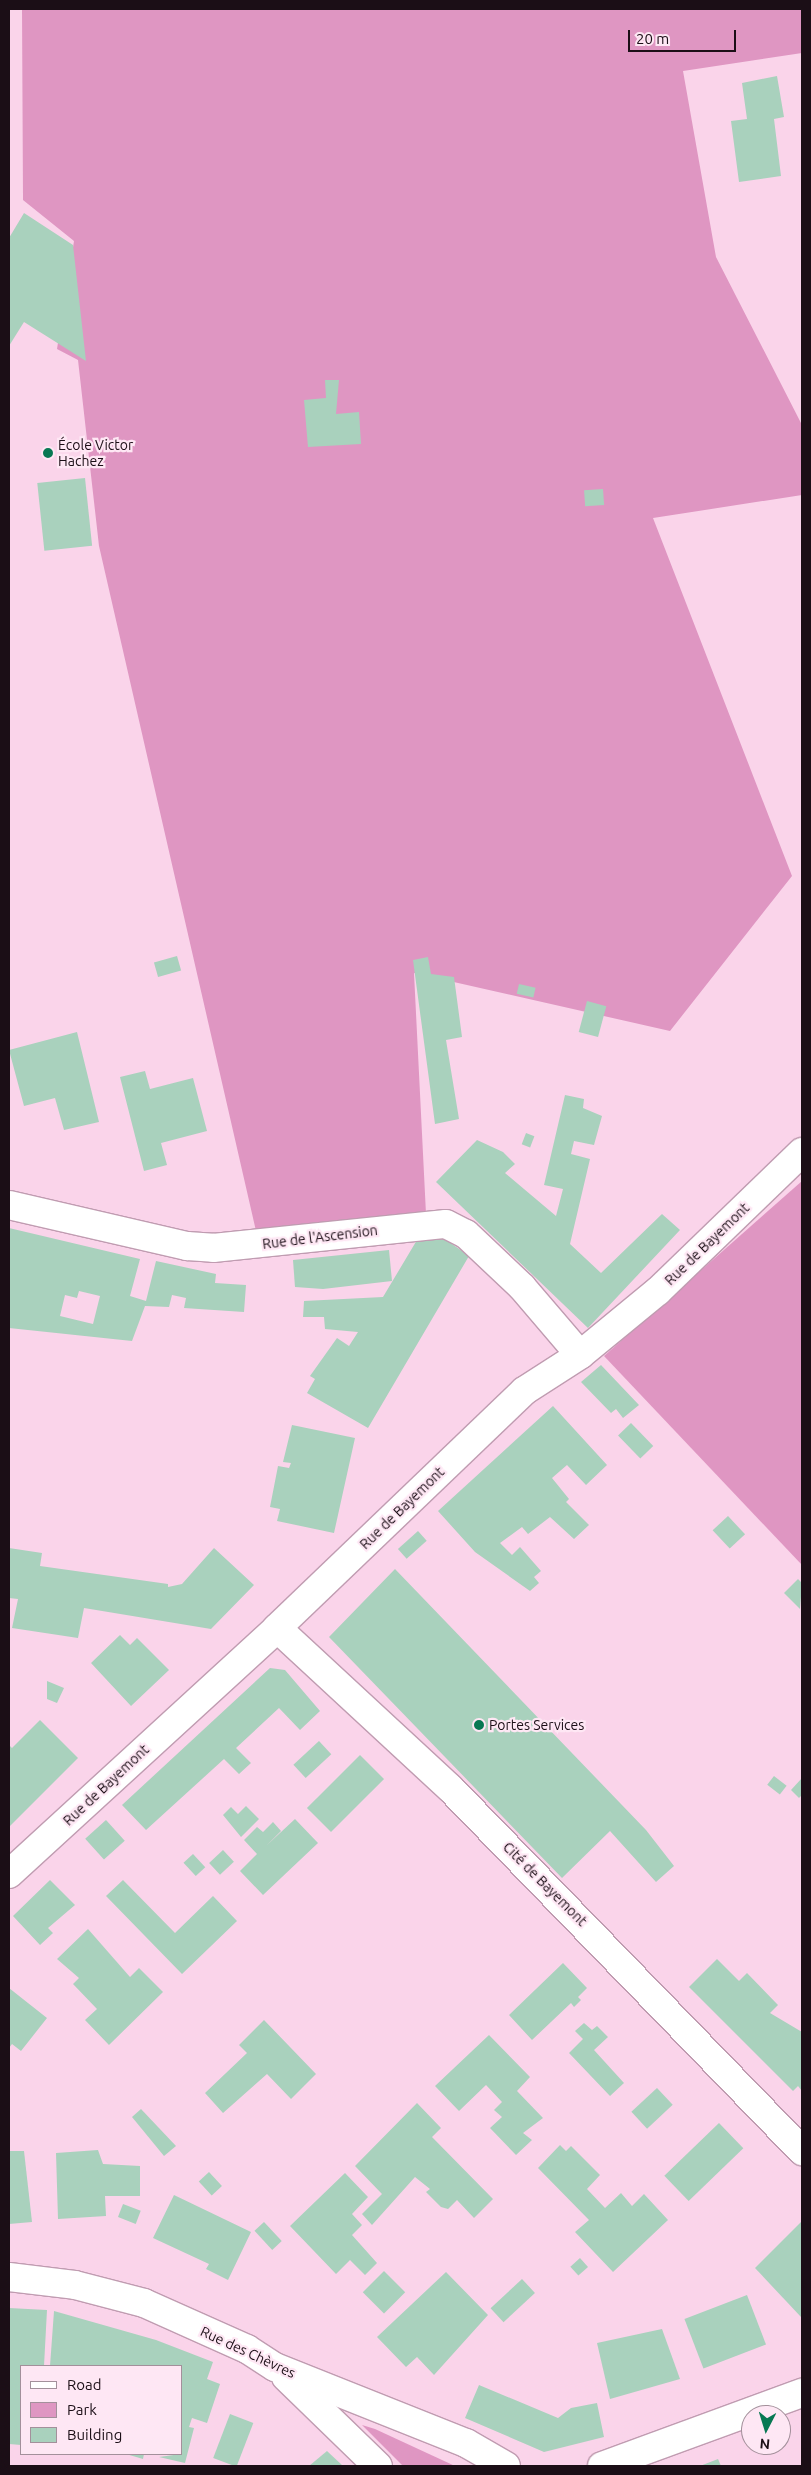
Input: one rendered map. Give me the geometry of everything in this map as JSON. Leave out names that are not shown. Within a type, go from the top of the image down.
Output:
[{"type":"street","name":"Rue de Bayemont","points":[[9,1874],[277,1628],[524,1391],[580,1355],[658,1291],[802,1152]]},
{"type":"street","name":"Rue de l'Ascension","points":[[9,1205],[187,1246],[213,1248],[446,1224],[462,1231],[515,1281],[580,1355]]},
{"type":"street","name":"Cité de Bayemont","points":[[277,1628],[450,1788],[802,2151]]},
{"type":"street","name":"Rue des Chèvres","points":[[9,2277],[76,2285],[144,2303],[247,2349],[275,2367],[457,2439],[506,2466]]},
{"type":"street","points":[[275,2367],[378,2466]]},
{"type":"street","points":[[602,2466],[802,2393]]},
{"type":"green space","points":[[22,9],[802,9],[802,53],[683,71],[716,257],[802,425],[802,495],[653,518],[792,876],[670,1031],[414,973],[426,1214],[256,1231],[99,546],[78,360],[57,349],[74,241],[23,200]]},
{"type":"green space","points":[[802,1181],[802,1565],[604,1356]]},
{"type":"green space","points":[[362,2425],[375,2429],[455,2466],[403,2466]]},
{"type":"building","points":[[777,76],[784,117],[774,119],[781,176],[739,182],[731,121],[747,119],[742,83]]},
{"type":"building","points":[[24,213],[73,245],[86,361],[24,322],[9,346],[9,238]]},
{"type":"building","points":[[325,380],[339,380],[336,414],[359,412],[361,444],[308,447],[304,400],[326,398]]},
{"type":"building","points":[[85,478],[92,546],[44,551],[37,483]]},
{"type":"building","points":[[603,489],[604,505],[585,506],[584,490]]},
{"type":"building","points":[[177,956],[181,970],[158,977],[154,963]]},
{"type":"building","points":[[428,957],[431,974],[454,977],[462,1037],[446,1040],[459,1119],[435,1124],[413,960]]},
{"type":"building","points":[[519,984],[536,988],[533,998],[517,994]]},
{"type":"building","points":[[587,1001],[606,1006],[598,1037],[579,1032]]},
{"type":"building","points":[[77,1032],[99,1122],[64,1130],[55,1098],[24,1106],[9,1050]]},
{"type":"building","points":[[145,1071],[150,1089],[193,1078],[207,1131],[161,1143],[167,1165],[144,1171],[120,1077]]},
{"type":"building","points":[[565,1095],[584,1099],[583,1108],[602,1116],[594,1145],[574,1141],[571,1154],[590,1159],[570,1244],[601,1273],[662,1214],[680,1230],[588,1328],[436,1182],[477,1140],[503,1152],[515,1164],[505,1173],[556,1216],[563,1189],[544,1185]]},
{"type":"building","points":[[526,1133],[534,1136],[530,1147],[522,1144]]},
{"type":"building","points":[[9,1228],[140,1259],[130,1296],[146,1301],[156,1261],[216,1274],[215,1283],[246,1285],[244,1312],[184,1308],[186,1298],[172,1295],[169,1307],[145,1306],[132,1341],[9,1328]],"holes":[[[79,1291],[100,1296],[93,1324],[60,1316],[65,1295],[77,1298]]]},
{"type":"building","points":[[445,1239],[469,1256],[368,1428],[307,1393],[315,1379],[310,1376],[337,1338],[349,1346],[358,1332],[325,1329],[324,1317],[303,1317],[304,1301],[383,1297],[417,1240]]},
{"type":"building","points":[[389,1250],[392,1281],[323,1289],[295,1287],[293,1260]]},
{"type":"building","points":[[601,1365],[639,1405],[623,1418],[616,1409],[611,1413],[581,1382]]},
{"type":"building","points":[[553,1406],[607,1465],[586,1485],[567,1465],[552,1478],[569,1499],[566,1502],[589,1525],[574,1539],[550,1517],[528,1534],[522,1527],[500,1543],[512,1555],[520,1547],[541,1571],[534,1577],[539,1583],[530,1591],[475,1552],[438,1511]]},
{"type":"building","points":[[631,1423],[653,1446],[640,1459],[618,1436]]},
{"type":"building","points":[[292,1425],[355,1438],[334,1533],[277,1521],[280,1509],[270,1507],[278,1466],[289,1468],[291,1463],[283,1462]]},
{"type":"building","points":[[728,1516],[745,1534],[730,1549],[713,1530]]},
{"type":"building","points":[[418,1531],[427,1541],[407,1559],[398,1549]]},
{"type":"building","points":[[9,1548],[42,1553],[40,1566],[168,1584],[168,1587],[182,1584],[214,1548],[254,1585],[211,1629],[84,1608],[78,1638],[12,1628],[18,1599],[9,1598]]},
{"type":"building","name":"Portes Services","points":[[395,1569],[646,1830],[674,1866],[656,1882],[610,1831],[562,1878],[329,1637]]},
{"type":"building","points":[[798,1579],[802,1583],[800,1609],[784,1593]]},
{"type":"building","points":[[120,1635],[130,1645],[137,1638],[169,1670],[131,1706],[91,1663]]},
{"type":"building","points":[[270,1668],[285,1670],[320,1711],[300,1730],[279,1708],[236,1748],[251,1763],[239,1774],[224,1759],[146,1830],[122,1805]]},
{"type":"building","points":[[47,1681],[64,1688],[57,1703],[47,1699]]},
{"type":"building","points":[[40,1720],[78,1758],[9,1827],[9,1745],[12,1748]]},
{"type":"building","points":[[319,1741],[331,1754],[306,1778],[293,1765]]},
{"type":"building","points":[[360,1755],[384,1779],[331,1832],[307,1808]]},
{"type":"building","points":[[774,1776],[787,1786],[780,1795],[767,1785]]},
{"type":"building","points":[[802,1778],[802,1795],[799,1798],[791,1790]]},
{"type":"building","points":[[246,1806],[259,1819],[241,1837],[223,1815],[231,1807],[238,1814]]},
{"type":"building","points":[[295,1819],[318,1843],[263,1895],[240,1871],[257,1854],[244,1840],[257,1827],[263,1832],[273,1822],[281,1831],[266,1846]]},
{"type":"building","points":[[106,1820],[125,1841],[104,1860],[85,1839]]},
{"type":"building","points":[[223,1850],[234,1862],[220,1875],[209,1863]]},
{"type":"building","points":[[193,1854],[205,1867],[196,1876],[183,1863]]},
{"type":"building","points":[[50,1880],[75,1905],[48,1928],[53,1933],[40,1945],[13,1916]]},
{"type":"building","points":[[123,1880],[175,1933],[213,1896],[237,1921],[182,1974],[106,1896]]},
{"type":"building","points":[[88,1929],[130,1977],[139,1968],[163,1992],[109,2045],[85,2020],[97,2009],[73,1984],[79,1978],[57,1959]]},
{"type":"building","points":[[717,1959],[739,1981],[747,1973],[778,2005],[770,2013],[802,2032],[802,2091],[798,2086],[793,2091],[689,1987]]},
{"type":"building","points":[[563,1963],[587,1988],[578,1997],[581,2000],[574,2007],[571,2003],[532,2040],[509,2015]]},
{"type":"building","points":[[9,1988],[47,2018],[21,2051],[12,2044],[9,2048]]},
{"type":"building","points":[[264,2020],[316,2074],[291,2099],[267,2074],[223,2113],[205,2093],[247,2053],[239,2045]]},
{"type":"building","points":[[584,2023],[592,2030],[597,2026],[608,2037],[594,2050],[624,2083],[610,2096],[569,2053],[583,2039],[575,2031]]},
{"type":"building","points":[[489,2035],[530,2077],[517,2091],[543,2118],[523,2133],[532,2140],[516,2155],[490,2128],[502,2117],[494,2110],[502,2102],[486,2085],[459,2111],[435,2086]]},
{"type":"building","points":[[657,2088],[673,2105],[647,2129],[631,2112]]},
{"type":"building","points":[[417,2103],[441,2128],[432,2137],[493,2199],[474,2218],[457,2200],[448,2209],[441,2207],[426,2192],[430,2189],[415,2177],[372,2225],[362,2214],[382,2194],[355,2166]]},
{"type":"building","points":[[141,2109],[176,2146],[164,2156],[132,2117]]},
{"type":"building","points":[[719,2123],[743,2148],[689,2201],[664,2176]]},
{"type":"building","points":[[560,2145],[566,2151],[571,2146],[600,2175],[587,2189],[605,2208],[621,2193],[632,2206],[644,2194],[668,2220],[613,2272],[575,2232],[589,2220],[538,2168]]},
{"type":"building","points":[[98,2150],[103,2164],[140,2166],[140,2196],[105,2196],[106,2216],[58,2219],[56,2153]]},
{"type":"building","points":[[9,2151],[24,2151],[32,2222],[9,2224]]},
{"type":"building","points":[[209,2172],[222,2186],[212,2195],[199,2182]]},
{"type":"building","points":[[345,2173],[368,2197],[352,2214],[362,2225],[352,2235],[377,2263],[365,2275],[350,2260],[336,2274],[290,2226]]},
{"type":"building","points":[[174,2195],[251,2232],[228,2280],[206,2269],[209,2264],[153,2238]]},
{"type":"building","points":[[123,2204],[141,2211],[136,2224],[118,2217]]},
{"type":"building","points":[[802,2221],[802,2316],[801,2317],[755,2268]]},
{"type":"building","points":[[264,2222],[282,2241],[272,2250],[254,2231]]},
{"type":"building","points":[[580,2258],[588,2267],[578,2276],[570,2267]]},
{"type":"building","points":[[384,2271],[405,2292],[384,2313],[363,2292]]},
{"type":"building","points":[[446,2272],[488,2315],[434,2375],[417,2357],[406,2367],[377,2337]]},
{"type":"building","points":[[522,2279],[535,2293],[504,2322],[491,2308]]},
{"type":"building","points":[[747,2295],[766,2344],[703,2368],[684,2319]]},
{"type":"building","points":[[9,2308],[47,2310],[44,2365],[20,2365],[20,2445],[9,2444]]},
{"type":"building","points":[[54,2311],[156,2340],[213,2362],[207,2379],[220,2384],[207,2423],[192,2418],[189,2427],[194,2428],[185,2463],[159,2457],[182,2455],[182,2365],[50,2365]]},
{"type":"building","points":[[662,2329],[680,2379],[610,2399],[597,2343]]},
{"type":"building","points":[[479,2385],[558,2418],[571,2408],[597,2403],[604,2437],[544,2452],[465,2418]]},
{"type":"building","points":[[230,2414],[253,2423],[237,2466],[213,2458]]},
{"type":"building","points":[[327,2451],[343,2466],[309,2466]]},
{"type":"building","points":[[129,2455],[144,2455],[143,2459]]},
{"type":"building","points":[[718,2459],[721,2466],[700,2466]]},
{"type":"place","name":"École Victor Hachez","points":[[48,453]]},
{"type":"place","name":"Portes Services","points":[[479,1725]]}]
